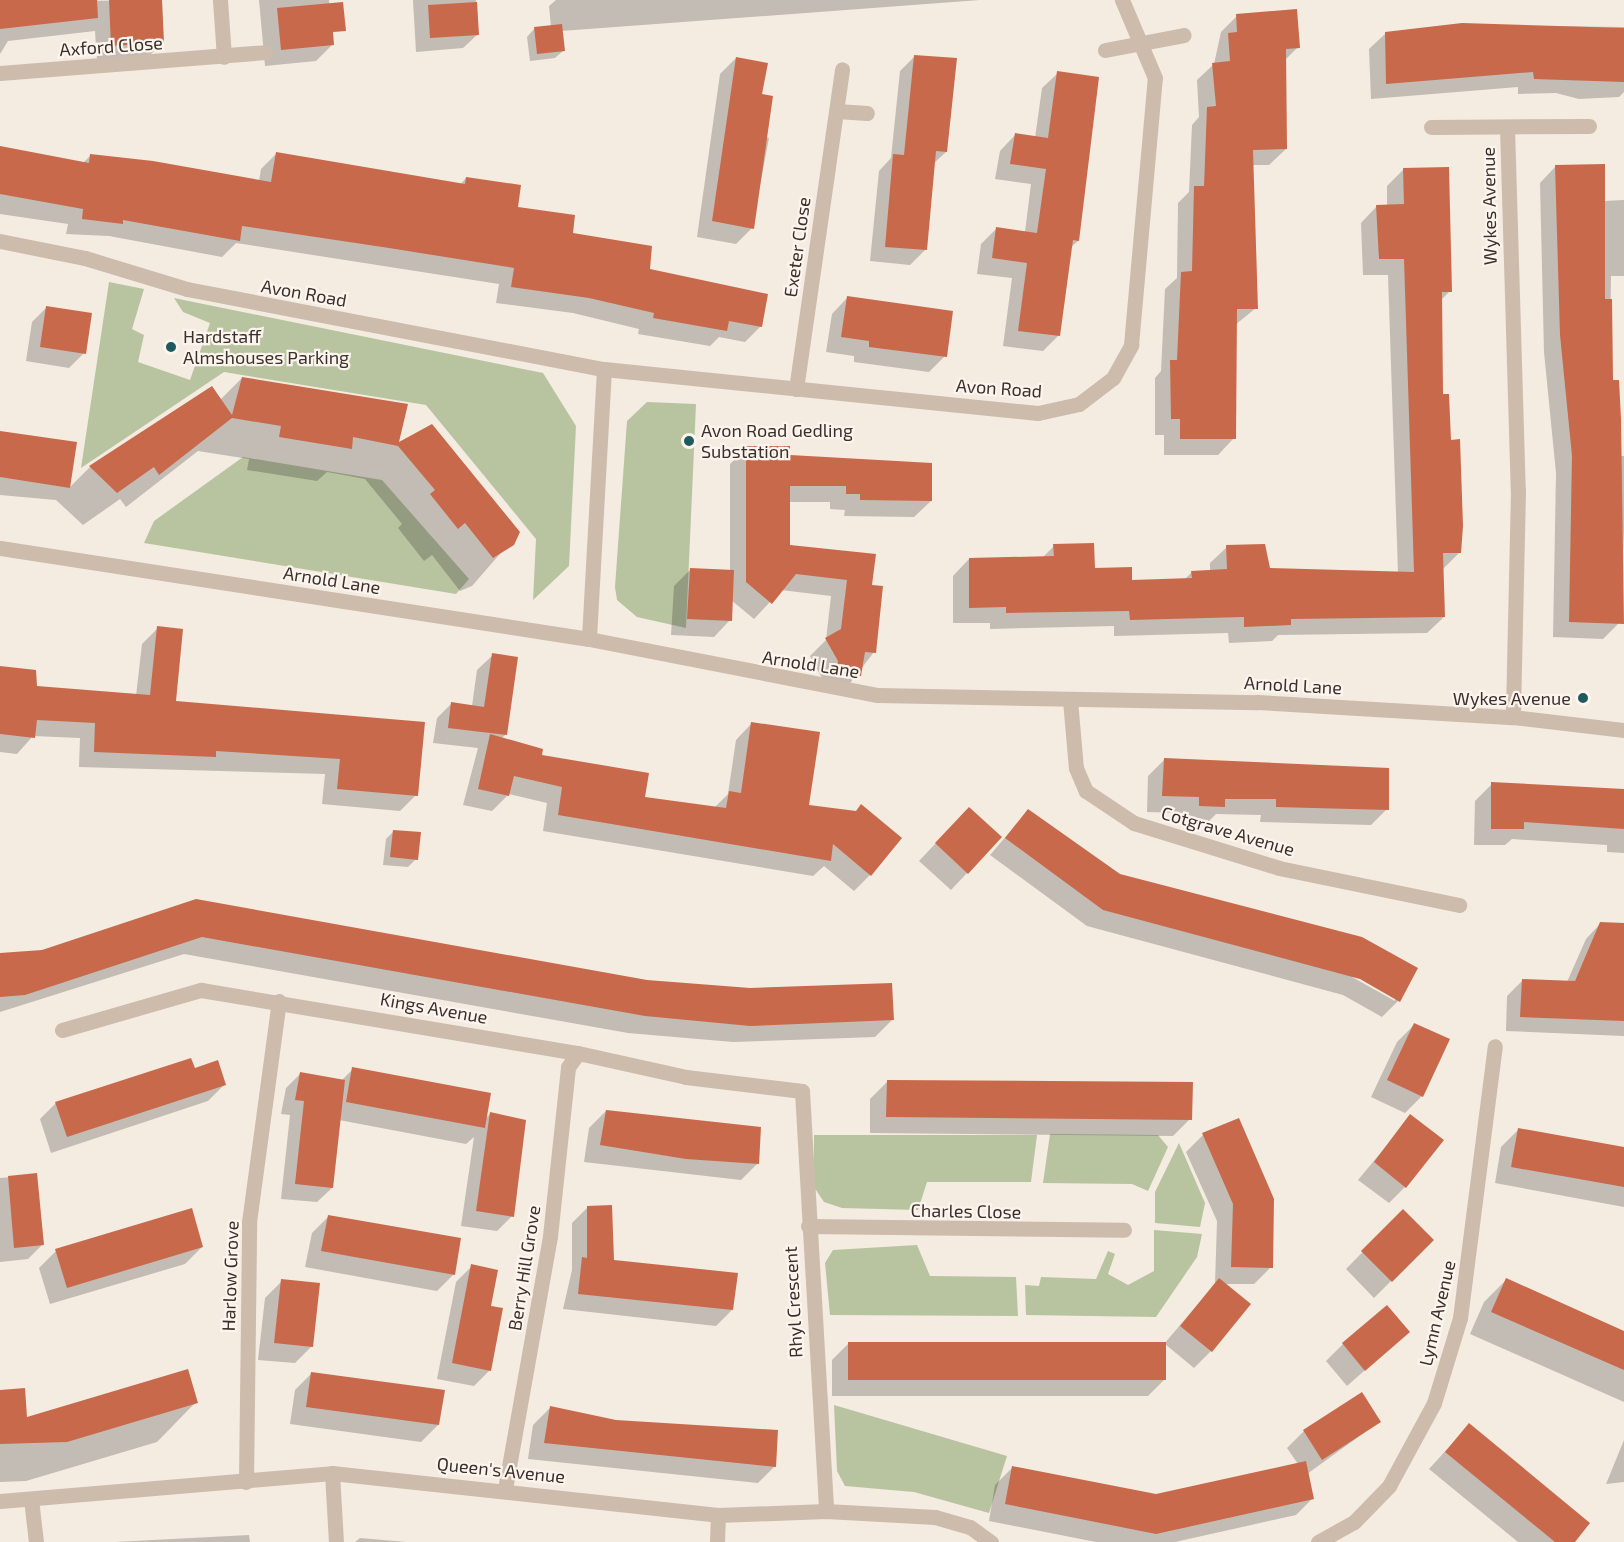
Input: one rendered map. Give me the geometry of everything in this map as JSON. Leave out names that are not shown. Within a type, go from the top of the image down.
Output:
[{"type":"street","points":[[220,0],[224,57]]},
{"type":"street","name":"Avon Road","points":[[0,242],[85,258],[187,290],[604,369],[1038,413],[1079,404],[1113,378],[1131,345],[1155,78],[1144,43],[1132,24],[1122,0]]},
{"type":"street","points":[[1105,50],[1184,35]]},
{"type":"street","name":"Axford Close","points":[[0,73],[265,52]]},
{"type":"street","name":"Exeter Close","points":[[796,389],[842,69]]},
{"type":"street","points":[[837,111],[867,113]]},
{"type":"street","name":"Wykes Avenue","points":[[1431,127],[1589,126]]},
{"type":"street","name":"Wykes Avenue","points":[[1507,127],[1518,490],[1513,717]]},
{"type":"street","points":[[589,639],[604,369]]},
{"type":"street","name":"Arnold Lane","points":[[0,548],[589,639],[878,695],[1257,702],[1513,717],[1624,730]]},
{"type":"street","name":"Cotgrave Avenue","points":[[1070,700],[1076,768],[1086,791],[1134,823],[1279,868],[1459,905]]},
{"type":"street","name":"Kings Avenue","points":[[62,1030],[201,990],[279,1001],[578,1053],[686,1077],[802,1091]]},
{"type":"street","name":"Harlow Grove","points":[[246,1482],[249,1222],[279,1001]]},
{"type":"street","name":"Lymn Avenue","points":[[1318,1542],[1354,1522],[1389,1486],[1434,1403],[1461,1308],[1495,1046]]},
{"type":"street","name":"Berry Hill Grove","points":[[505,1489],[550,1236],[568,1067],[578,1053]]},
{"type":"street","name":"Rhyl Crescent","points":[[802,1091],[826,1511]]},
{"type":"street","name":"Charles Close","points":[[808,1226],[1124,1230]]},
{"type":"street","points":[[332,1473],[336,1542]]},
{"type":"street","name":"Queen's Avenue","points":[[0,1501],[332,1473],[505,1489],[717,1515],[826,1511],[935,1517],[970,1527],[991,1542]]},
{"type":"street","points":[[31,1499],[36,1542]]},
{"type":"street","points":[[717,1515],[717,1542]]},
{"type":"green space","points":[[109,282],[144,289],[132,329],[144,335],[138,362],[190,380],[210,323],[183,312],[174,298],[543,373],[576,426],[569,566],[533,600],[536,539],[426,405],[224,372],[81,468]]},
{"type":"green space","points":[[647,402],[696,404],[686,628],[637,617],[617,600],[615,587],[627,421]]},
{"type":"green space","points":[[243,457],[382,480],[469,579],[456,594],[144,543],[154,521]]},
{"type":"green space","points":[[1050,1134],[1158,1135],[1168,1147],[1148,1191],[1132,1184],[1043,1183]]},
{"type":"green space","points":[[814,1135],[1037,1135],[1031,1182],[927,1182],[918,1210],[842,1208],[824,1202],[814,1187]]},
{"type":"green space","points":[[1179,1143],[1205,1203],[1200,1227],[1155,1223],[1155,1192]]},
{"type":"green space","points":[[1154,1230],[1202,1234],[1197,1257],[1156,1317],[1026,1315],[1025,1285],[1039,1286],[1041,1277],[1096,1279],[1108,1251],[1115,1254],[1108,1274],[1128,1285],[1154,1271]]},
{"type":"green space","points":[[917,1245],[930,1276],[1016,1277],[1018,1316],[830,1315],[825,1263],[833,1250]]},
{"type":"green space","points":[[834,1405],[1007,1456],[989,1513],[914,1492],[845,1486],[837,1471]]},
{"type":"building","points":[[0,0],[97,0],[98,18],[0,29]]},
{"type":"building","points":[[109,0],[162,0],[164,43],[111,46]]},
{"type":"building","points":[[343,2],[346,31],[333,32],[334,45],[281,50],[277,8]]},
{"type":"building","points":[[477,2],[479,35],[430,38],[428,5]]},
{"type":"building","points":[[1297,9],[1300,48],[1286,49],[1287,149],[1253,150],[1258,309],[1237,309],[1236,439],[1180,439],[1180,419],[1171,419],[1170,360],[1177,360],[1181,272],[1192,271],[1194,186],[1204,186],[1207,107],[1216,106],[1212,63],[1230,61],[1228,33],[1237,32],[1236,14]]},
{"type":"building","points":[[1462,23],[1624,28],[1624,82],[1534,79],[1533,72],[1386,84],[1385,32]]},
{"type":"building","points":[[562,24],[565,51],[537,54],[534,27]]},
{"type":"building","points":[[914,55],[957,58],[947,152],[936,151],[927,250],[885,247],[893,154],[904,155]]},
{"type":"building","points":[[736,57],[768,63],[762,94],[773,96],[754,229],[712,221]]},
{"type":"building","points":[[1057,71],[1099,77],[1079,241],[1073,240],[1060,336],[1018,331],[1027,263],[992,258],[996,227],[1037,233],[1046,169],[1010,164],[1015,133],[1048,138]]},
{"type":"building","points":[[0,146],[89,163],[90,154],[153,161],[271,182],[276,152],[465,184],[466,177],[521,185],[518,207],[575,215],[573,233],[652,246],[650,269],[768,294],[762,327],[729,321],[727,331],[653,318],[654,313],[589,298],[511,287],[514,268],[389,248],[242,226],[240,241],[123,220],[123,224],[82,219],[83,209],[0,194]]},
{"type":"building","points":[[1605,164],[1605,299],[1612,299],[1613,380],[1619,380],[1624,624],[1569,622],[1572,456],[1560,335],[1555,165]]},
{"type":"building","points":[[1449,167],[1452,292],[1442,292],[1443,394],[1449,394],[1451,440],[1460,439],[1463,526],[1461,553],[1443,553],[1445,617],[1291,619],[1291,625],[1244,627],[1244,617],[1130,620],[1129,611],[1006,613],[1006,607],[969,608],[969,558],[1054,556],[1053,544],[1094,543],[1095,568],[1132,567],[1132,580],[1192,578],[1191,571],[1227,569],[1226,545],[1265,544],[1270,568],[1414,572],[1404,259],[1379,259],[1376,205],[1404,204],[1403,168]]},
{"type":"building","points":[[847,296],[953,311],[947,357],[869,347],[869,341],[841,337]]},
{"type":"building","points":[[46,306],[92,313],[86,354],[40,347]]},
{"type":"building","points":[[242,377],[408,404],[399,442],[432,424],[520,532],[514,545],[493,558],[465,523],[458,529],[430,494],[435,490],[398,446],[353,437],[352,449],[279,437],[281,426],[232,418],[159,475],[154,467],[117,493],[89,466],[212,386],[232,415]]},
{"type":"building","points":[[0,431],[77,442],[70,488],[0,477]]},
{"type":"building","points":[[746,446],[790,446],[790,455],[932,463],[932,501],[860,500],[860,494],[846,494],[846,486],[790,486],[790,545],[876,554],[872,585],[883,586],[876,653],[865,652],[861,676],[836,673],[838,661],[825,638],[841,629],[847,580],[796,574],[772,604],[746,582]]},
{"type":"building","points":[[690,568],[734,570],[732,621],[687,619]]},
{"type":"building","points":[[157,626],[183,629],[176,701],[425,722],[418,796],[337,789],[340,759],[216,751],[216,757],[94,752],[95,723],[37,720],[35,738],[0,734],[0,666],[36,670],[37,686],[150,695]]},
{"type":"building","points":[[492,653],[518,657],[507,735],[448,728],[451,702],[484,707]]},
{"type":"building","points":[[751,722],[820,732],[809,805],[856,811],[861,804],[902,838],[871,876],[833,844],[831,861],[558,815],[562,787],[514,776],[509,796],[478,789],[490,734],[543,749],[542,755],[649,773],[645,797],[726,808],[729,791],[741,793]]},
{"type":"building","points":[[1164,758],[1389,768],[1389,810],[1276,807],[1276,799],[1225,799],[1225,807],[1199,806],[1199,797],[1162,796]]},
{"type":"building","points":[[1491,782],[1624,789],[1624,829],[1524,822],[1524,829],[1491,829]]},
{"type":"building","points":[[969,807],[1002,837],[968,874],[935,843]]},
{"type":"building","points":[[1028,809],[1120,874],[1362,937],[1418,968],[1400,1002],[1360,979],[1103,910],[1005,838]]},
{"type":"building","points":[[393,830],[421,832],[418,860],[390,857]]},
{"type":"building","points":[[196,899],[647,980],[750,988],[892,983],[894,1020],[750,1026],[645,1016],[202,937],[25,995],[0,997],[0,953],[42,950]]},
{"type":"building","points":[[1600,922],[1624,923],[1624,1021],[1520,1017],[1522,979],[1575,981]]},
{"type":"building","points":[[1414,1023],[1450,1039],[1423,1097],[1387,1080]]},
{"type":"building","points":[[191,1058],[195,1068],[218,1060],[226,1085],[67,1137],[55,1102]]},
{"type":"building","points":[[352,1067],[491,1093],[485,1128],[346,1102]]},
{"type":"building","points":[[300,1072],[345,1080],[333,1188],[295,1184],[304,1101],[295,1100]]},
{"type":"building","points":[[887,1080],[1193,1082],[1192,1120],[886,1117]]},
{"type":"building","points":[[606,1110],[761,1127],[759,1164],[686,1159],[600,1145]]},
{"type":"building","points":[[490,1112],[526,1120],[514,1217],[476,1211]]},
{"type":"building","points":[[1410,1114],[1444,1140],[1406,1188],[1374,1162]]},
{"type":"building","points":[[1239,1118],[1274,1199],[1273,1268],[1231,1267],[1233,1204],[1202,1133]]},
{"type":"building","points":[[1518,1128],[1624,1147],[1624,1187],[1511,1167]]},
{"type":"building","points":[[37,1173],[44,1245],[14,1248],[8,1176]]},
{"type":"building","points":[[612,1205],[614,1260],[738,1273],[733,1310],[578,1294],[582,1257],[587,1258],[587,1206]]},
{"type":"building","points":[[192,1208],[203,1247],[67,1288],[55,1249]]},
{"type":"building","points":[[1403,1209],[1434,1240],[1392,1282],[1361,1251]]},
{"type":"building","points":[[328,1215],[461,1238],[455,1275],[321,1251]]},
{"type":"building","points":[[471,1264],[498,1270],[491,1306],[503,1308],[491,1371],[452,1363]]},
{"type":"building","points":[[1219,1278],[1251,1304],[1212,1352],[1180,1326]]},
{"type":"building","points":[[1506,1278],[1624,1331],[1624,1370],[1491,1312]]},
{"type":"building","points":[[281,1279],[320,1283],[313,1347],[274,1343]]},
{"type":"building","points":[[1387,1305],[1410,1332],[1365,1371],[1342,1343]]},
{"type":"building","points":[[848,1342],[1166,1342],[1166,1380],[848,1380]]},
{"type":"building","points":[[188,1369],[198,1403],[67,1442],[0,1444],[0,1390],[25,1388],[27,1417]]},
{"type":"building","points":[[311,1372],[445,1390],[439,1425],[306,1407]]},
{"type":"building","points":[[1362,1392],[1381,1422],[1322,1460],[1303,1430]]},
{"type":"building","points":[[550,1406],[616,1420],[778,1430],[776,1467],[544,1443]]},
{"type":"building","points":[[1469,1423],[1590,1523],[1575,1542],[1555,1542],[1445,1452]]},
{"type":"building","points":[[1306,1461],[1314,1499],[1156,1534],[1005,1504],[1012,1466],[1156,1494]]},
{"type":"place","name":"Hardstaff Almshouses Parking","points":[[171,347]]},
{"type":"place","name":"Avon Road Gedling Substation","points":[[689,441]]},
{"type":"place","name":"Wykes Avenue","points":[[1583,698]]}]
